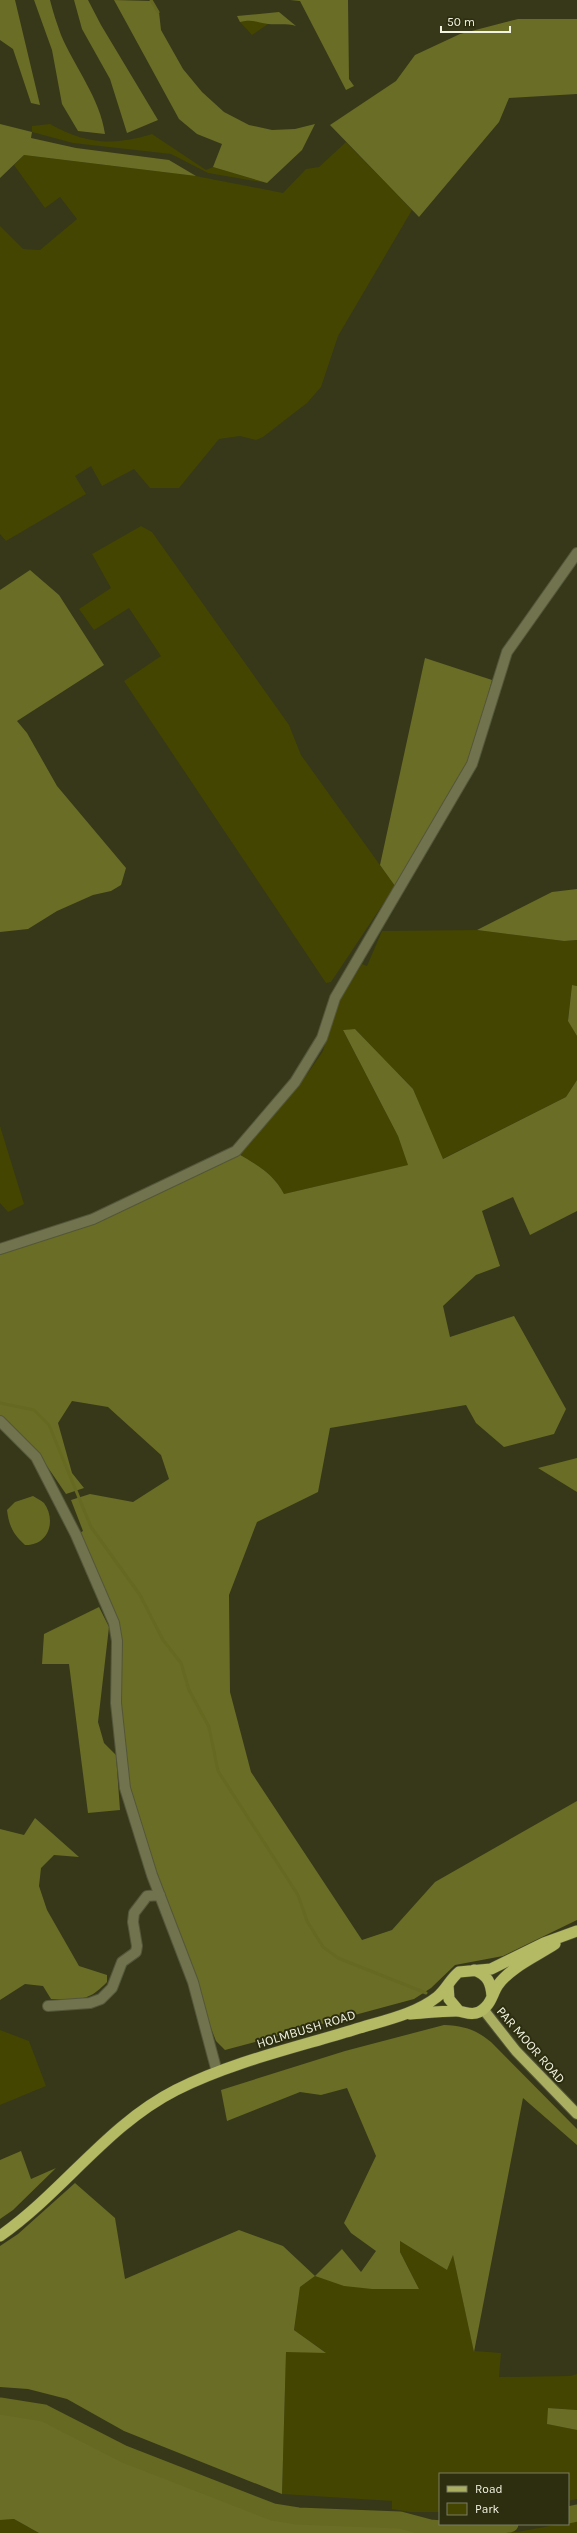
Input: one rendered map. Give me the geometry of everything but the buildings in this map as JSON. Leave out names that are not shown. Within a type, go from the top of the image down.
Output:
[{"type":"highway","points":[[403,2015],[437,1997],[459,1972],[491,1969],[544,1943],[576,1932]]},
{"type":"highway","points":[[403,2015],[458,2011],[468,2014],[483,2009],[498,1984],[508,1975],[576,1932]]},
{"type":"highway","points":[[473,1970],[482,1972],[489,1980],[492,1996]]},
{"type":"highway","points":[[448,1985],[448,1999],[458,2011]]},
{"type":"highway","name":"HOLMBUSH ROAD","points":[[0,2236],[31,2210],[107,2139],[142,2111],[175,2091],[217,2072],[403,2015]]},
{"type":"main road","name":"PAR MOOR ROAD","points":[[483,2009],[516,2051],[577,2114]]},
{"type":"street","points":[[0,1249],[93,1219],[236,1151],[295,1082],[322,1038],[335,998],[472,764],[507,652],[577,553]]},
{"type":"street","points":[[0,1421],[36,1457],[76,1535],[114,1623],[117,1641],[116,1703],[125,1788],[160,1895],[193,1982],[217,2072]]},
{"type":"street","points":[[48,2006],[90,2003],[108,1992],[122,1962],[136,1952],[137,1946],[133,1922],[134,1913],[148,1896],[160,1895]]},
{"type":"green space","points":[[252,20],[268,24],[252,35],[240,22]]},
{"type":"green space","points":[[50,124],[76,136],[100,141],[124,140],[152,134],[206,170],[213,167],[267,183],[208,173],[171,154],[73,143],[32,132],[32,126]]},
{"type":"green space","points":[[346,142],[412,210],[338,336],[321,387],[307,403],[263,437],[256,440],[240,436],[219,439],[179,488],[150,488],[134,469],[102,486],[91,466],[75,476],[86,494],[6,541],[0,534],[0,226],[23,249],[40,250],[77,219],[60,197],[45,208],[14,165],[24,155],[196,176],[283,193],[306,169],[319,167]]},
{"type":"green space","points":[[141,526],[152,532],[289,725],[301,755],[395,886],[331,982],[326,983],[124,681],[161,656],[129,608],[94,630],[79,609],[111,588],[92,554]]},
{"type":"green space","points":[[477,930],[564,941],[577,940],[577,986],[572,985],[568,1020],[577,1036],[577,1080],[566,1097],[442,1159],[413,1089],[355,1029],[343,1030],[398,1136],[409,1165],[284,1194],[270,1175],[237,1153],[308,1073],[323,1051],[334,1010],[362,964],[367,966],[382,931]]},
{"type":"green space","points":[[0,1126],[24,1204],[8,1212],[0,1203]]},
{"type":"green space","points":[[0,2030],[29,2041],[46,2086],[0,2105]]},
{"type":"green space","points":[[400,2241],[447,2270],[453,2254],[474,2351],[501,2353],[499,2377],[571,2376],[577,2374],[577,2410],[548,2408],[548,2424],[577,2430],[577,2499],[569,2501],[569,2473],[439,2473],[439,2512],[410,2512],[392,2509],[392,2501],[282,2494],[286,2352],[325,2352],[294,2330],[300,2287],[315,2276],[342,2284],[367,2288],[419,2289],[400,2252]]},
{"type":"green space","points":[[14,2519],[39,2533],[0,2533],[0,2520]]},
{"type":"green space","points":[[577,2521],[577,2533],[455,2533],[453,2527],[517,2532],[555,2525],[569,2525],[569,2522]]},
{"type":"shaded area","points":[[0,0],[15,0],[40,105],[31,103],[13,49],[0,40]]},
{"type":"shaded area","points":[[34,0],[50,0],[61,35],[98,108],[105,134],[78,131],[62,104],[52,50]]},
{"type":"shaded area","points":[[74,0],[88,0],[101,25],[158,120],[127,133],[110,79],[82,29]]},
{"type":"shaded area","points":[[114,0],[152,1],[159,12],[161,30],[183,69],[202,92],[224,112],[249,125],[272,130],[295,129],[315,124],[302,150],[267,183],[213,167],[222,144],[197,134],[179,119]]},
{"type":"shaded area","points":[[290,0],[348,0],[349,79],[354,86],[346,90],[300,1]]},
{"type":"shaded area","points":[[279,12],[296,26],[251,21],[240,22],[237,16]]},
{"type":"shaded area","points":[[518,19],[577,19],[577,94],[509,98],[499,122],[419,217],[330,125],[396,81],[415,55],[460,34]]},
{"type":"shaded area","points":[[0,124],[32,132],[31,138],[76,148],[169,160],[196,176],[24,155],[0,178]]},
{"type":"shaded area","points":[[30,570],[59,595],[104,665],[17,721],[27,733],[57,786],[126,868],[121,885],[111,891],[93,895],[57,911],[28,929],[0,932],[0,590]]},
{"type":"shaded area","points":[[425,658],[492,680],[469,762],[395,886],[380,865]]},
{"type":"shaded area","points":[[577,889],[577,940],[564,941],[477,930],[552,892]]},
{"type":"shaded area","points":[[572,985],[577,986],[577,1036],[568,1021]]},
{"type":"shaded area","points":[[355,1029],[413,1089],[443,1159],[566,1097],[577,1080],[577,1211],[530,1235],[513,1197],[482,1211],[500,1266],[476,1275],[443,1306],[450,1337],[514,1316],[566,1409],[554,1434],[504,1447],[476,1423],[466,1405],[330,1428],[318,1492],[257,1522],[229,1595],[230,1692],[251,1772],[362,1940],[392,1930],[435,1882],[577,1801],[577,1920],[503,1956],[455,1965],[431,1988],[414,1999],[225,2050],[216,2041],[193,1982],[125,1788],[114,1623],[76,1535],[83,1531],[71,1500],[90,1494],[133,1502],[169,1479],[161,1455],[108,1407],[72,1401],[58,1423],[72,1473],[84,1488],[66,1494],[38,1453],[0,1420],[0,1254],[93,1219],[237,1153],[270,1175],[284,1194],[408,1165],[398,1136],[343,1030]]},
{"type":"shaded area","points":[[577,1458],[577,1492],[538,1468]]},
{"type":"shaded area","points":[[33,1496],[44,1503],[50,1517],[50,1524],[45,1537],[33,1544],[25,1545],[12,1529],[7,1510],[15,1502]]},
{"type":"shaded area","points":[[99,1607],[109,1627],[98,1722],[104,1743],[116,1755],[120,1810],[88,1813],[69,1664],[42,1664],[44,1634]]},
{"type":"shaded area","points":[[35,1818],[79,1857],[54,1855],[41,1868],[39,1886],[47,1910],[79,1966],[107,1975],[107,1982],[94,1994],[88,1997],[76,1999],[51,1999],[43,1986],[25,1984],[0,2000],[0,1829],[24,1835]]},
{"type":"shaded area","points":[[444,2025],[451,2025],[474,2031],[491,2042],[577,2129],[577,2145],[523,2098],[474,2352],[453,2255],[447,2270],[400,2241],[400,2252],[419,2289],[372,2289],[344,2286],[315,2276],[342,2249],[361,2272],[376,2251],[351,2233],[344,2223],[376,2156],[347,2088],[321,2095],[300,2092],[227,2121],[221,2090],[345,2051]]},
{"type":"shaded area","points":[[21,2151],[31,2179],[56,2168],[13,2210],[0,2219],[0,2160]]},
{"type":"shaded area","points":[[75,2183],[115,2218],[125,2279],[239,2230],[283,2246],[315,2276],[300,2287],[294,2330],[326,2353],[286,2352],[282,2494],[124,2431],[67,2399],[28,2389],[0,2387],[0,2246],[18,2234]]},
{"type":"shaded area","points":[[0,2406],[44,2413],[124,2454],[273,2512],[320,2517],[399,2520],[453,2530],[454,2533],[39,2533],[14,2519],[0,2520]]},
{"type":"shaded area","points":[[548,2408],[577,2410],[577,2430],[547,2424]]},
{"type":"waterway","points":[[151,0],[158,12]]},
{"type":"waterway","points":[[0,1403],[34,1410],[49,1425],[91,1527],[140,1595],[163,1640],[181,1663],[189,1690],[209,1727],[218,1771],[298,1895],[307,1921],[323,1947],[338,1958],[426,1993]]},
{"type":"waterway","points":[[0,2406],[44,2413],[124,2454],[273,2512],[298,2516],[400,2520],[430,2528],[453,2530],[500,2525]]},
{"type":"waterway","points":[[569,2515],[577,2513]]}]
